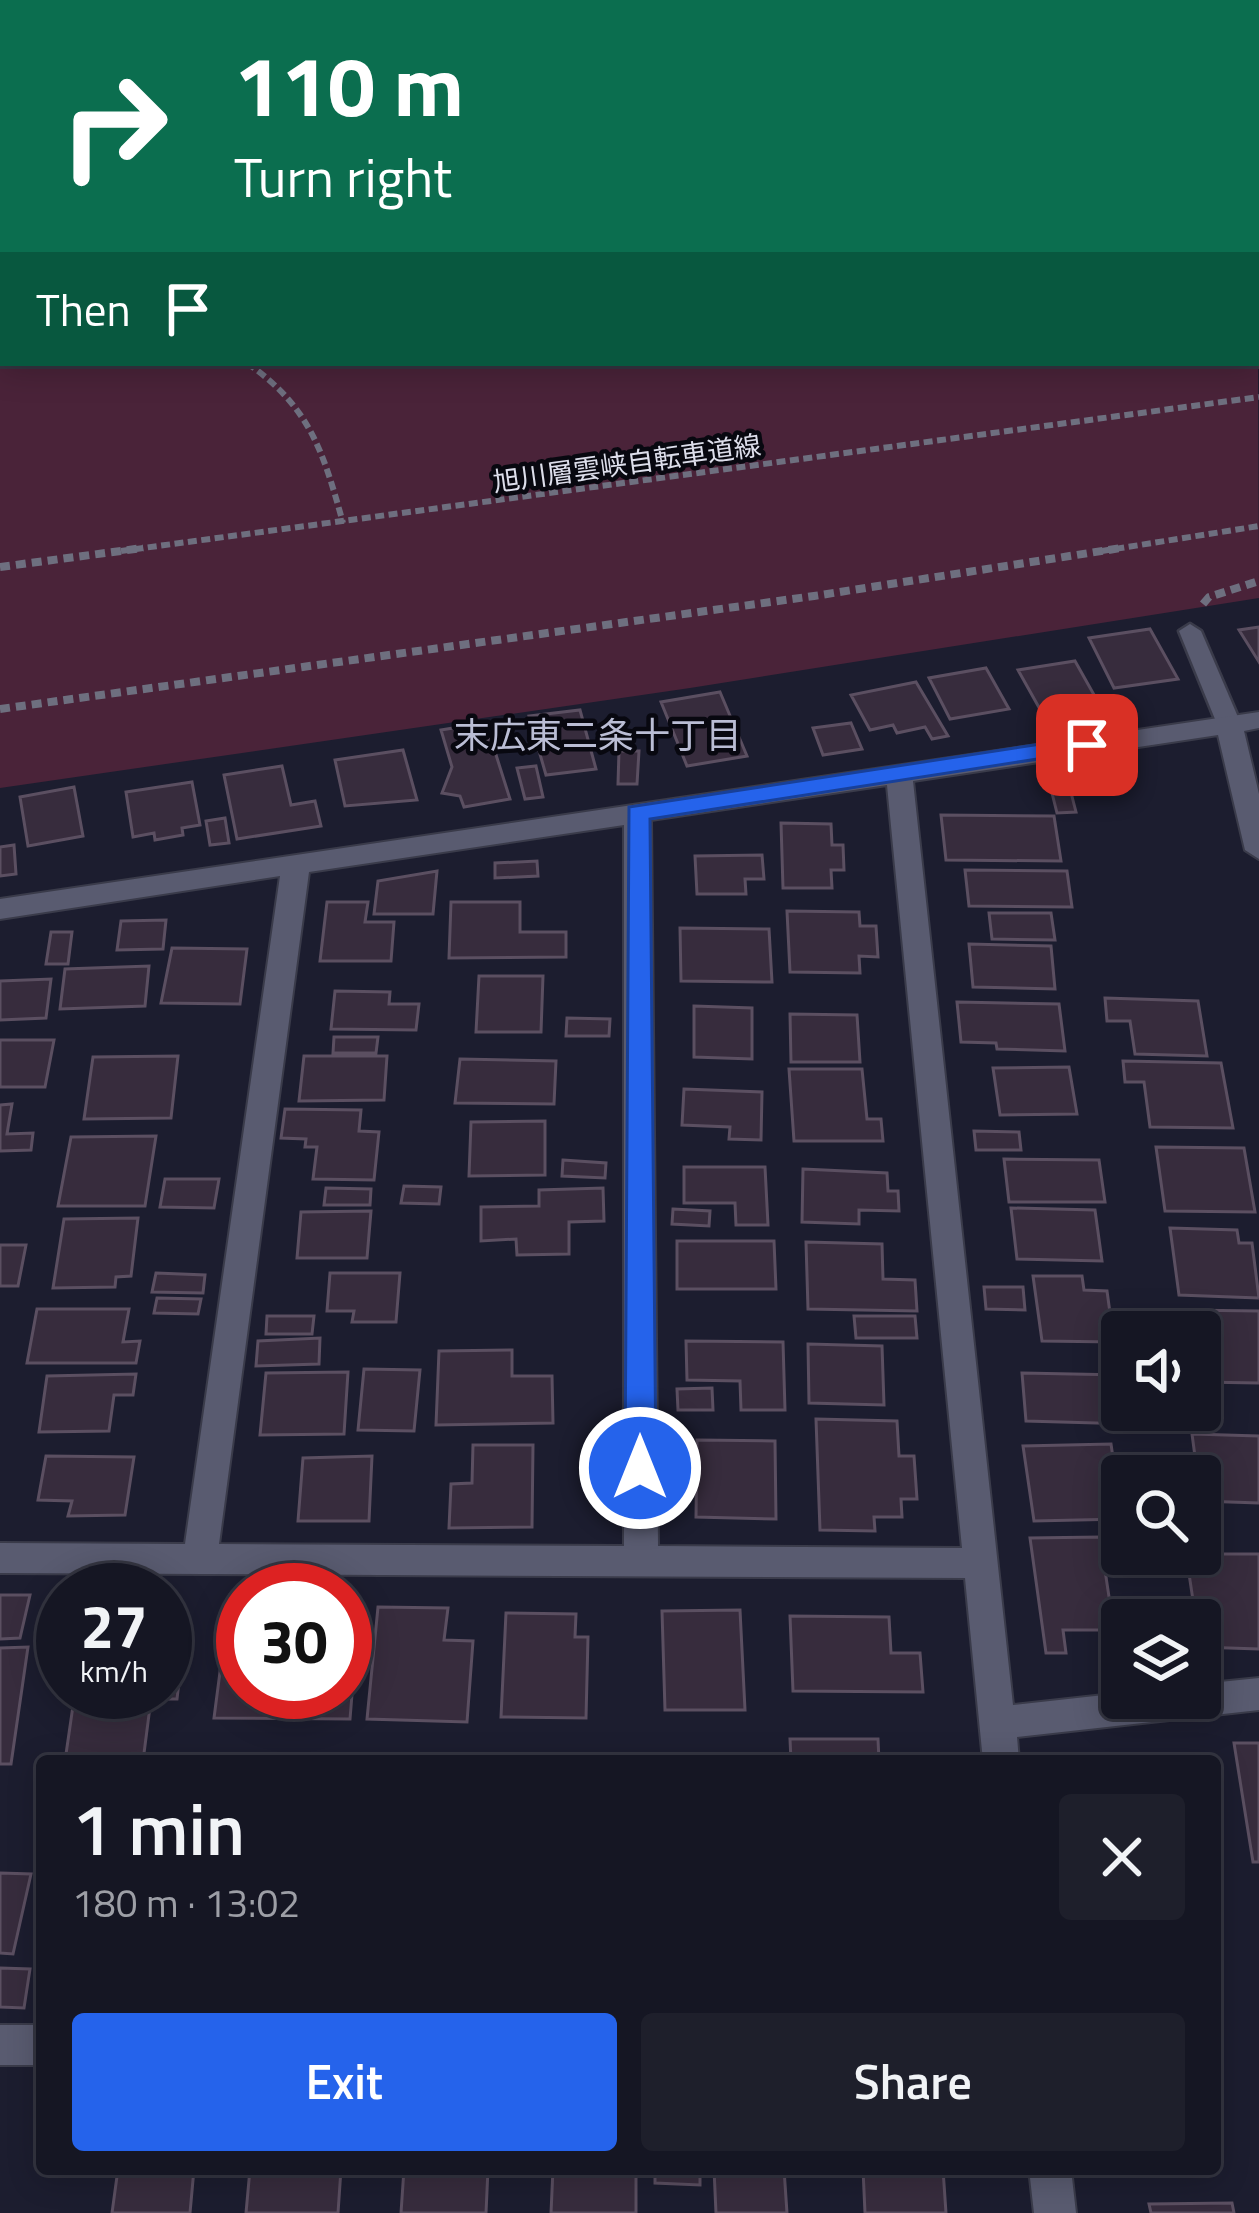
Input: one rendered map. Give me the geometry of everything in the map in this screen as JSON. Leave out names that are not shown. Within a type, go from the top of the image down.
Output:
[{"type":"street","points":[[0,909],[1259,720]]},
{"type":"street","points":[[1229,724],[1259,850]]},
{"type":"street","points":[[898,772],[1000,1755]]},
{"type":"street","points":[[637,813],[640,1562]]},
{"type":"street","points":[[200,1559],[296,863]]},
{"type":"street","points":[[0,1558],[978,1564]]},
{"type":"street","points":[[997,1723],[1259,1694]]},
{"type":"street","points":[[0,2045],[36,2045]]},
{"type":"street","points":[[1051,2175],[1055,2213]]},
{"type":"lane","points":[[1190,631],[1229,724]]},
{"type":"path","points":[[252,366],[281,384],[314,424],[343,523]]},
{"type":"path","name":"旭川層雲峡自転車道線","points":[[0,567],[1259,397]]},
{"type":"path","points":[[0,709],[814,596],[1259,526]]},
{"type":"path","points":[[1190,631],[1192,616],[1209,597],[1259,581]]},
{"type":"shaded area","points":[[0,366],[1258,366],[1259,598],[690,688],[0,788]]},
{"type":"building","points":[[1259,627],[1259,662],[1239,630]]},
{"type":"building","points":[[1150,629],[1178,679],[1114,688],[1089,638]]},
{"type":"building","points":[[1075,661],[1098,702],[1083,705],[1087,712],[1057,717],[1053,709],[1041,711],[1018,670]]},
{"type":"building","points":[[986,668],[1009,709],[950,719],[929,678]]},
{"type":"building","points":[[916,682],[948,736],[932,739],[925,727],[897,733],[893,725],[870,730],[851,695]]},
{"type":"building","points":[[720,692],[747,756],[687,766],[661,702]]},
{"type":"building","points":[[580,710],[596,769],[546,775],[529,716]]},
{"type":"building","points":[[851,723],[862,749],[823,755],[813,728]]},
{"type":"building","points":[[478,724],[483,740],[491,739],[510,799],[464,807],[460,796],[442,793],[452,767],[441,730]]},
{"type":"building","points":[[403,750],[417,800],[345,806],[335,760]]},
{"type":"building","points":[[619,751],[639,751],[637,784],[618,784]]},
{"type":"building","points":[[282,766],[291,805],[315,801],[321,826],[237,839],[224,775]]},
{"type":"building","points":[[536,766],[543,797],[525,799],[517,768]]},
{"type":"building","points":[[1049,781],[1068,781],[1076,812],[1057,813]]},
{"type":"building","points":[[192,782],[200,825],[182,828],[183,835],[155,840],[154,833],[133,837],[126,792]]},
{"type":"building","points":[[74,787],[83,836],[28,846],[20,797]]},
{"type":"building","points":[[941,815],[1054,816],[1061,861],[946,860]]},
{"type":"building","points":[[225,818],[229,843],[210,845],[206,821]]},
{"type":"building","points":[[781,823],[831,824],[832,845],[843,845],[844,870],[831,870],[832,888],[783,888]]},
{"type":"building","points":[[14,845],[16,874],[0,876],[0,847]]},
{"type":"building","points":[[762,855],[764,879],[745,879],[746,894],[697,894],[695,856]]},
{"type":"building","points":[[537,861],[538,876],[495,878],[495,863]]},
{"type":"building","points":[[965,870],[1067,871],[1072,907],[969,906]]},
{"type":"building","points":[[437,871],[433,914],[374,914],[378,881]]},
{"type":"building","points":[[327,902],[368,902],[365,922],[394,922],[391,961],[320,961]]},
{"type":"building","points":[[451,902],[520,902],[520,932],[566,932],[566,957],[449,958]]},
{"type":"building","points":[[787,911],[859,912],[860,926],[876,926],[878,957],[859,956],[860,973],[790,972]]},
{"type":"building","points":[[989,913],[1051,913],[1055,940],[992,939]]},
{"type":"building","points":[[166,920],[163,949],[117,950],[121,921]]},
{"type":"building","points":[[680,928],[769,929],[772,982],[681,981]]},
{"type":"building","points":[[51,932],[72,932],[68,964],[46,964]]},
{"type":"building","points":[[969,944],[1051,946],[1055,989],[973,987]]},
{"type":"building","points":[[172,948],[247,949],[240,1004],[161,1003]]},
{"type":"building","points":[[149,966],[145,1006],[60,1009],[65,969]]},
{"type":"building","points":[[479,976],[543,976],[541,1032],[476,1032]]},
{"type":"building","points":[[51,979],[46,1018],[0,1020],[0,981]]},
{"type":"building","points":[[335,991],[390,992],[389,1004],[419,1004],[416,1030],[331,1029]]},
{"type":"building","points":[[1105,998],[1198,1001],[1207,1056],[1135,1054],[1130,1021],[1107,1021]]},
{"type":"building","points":[[957,1002],[1059,1004],[1065,1051],[997,1049],[996,1043],[961,1042]]},
{"type":"building","points":[[694,1006],[752,1008],[752,1059],[694,1057]]},
{"type":"building","points":[[790,1014],[857,1015],[860,1062],[791,1062]]},
{"type":"building","points":[[567,1018],[610,1019],[609,1036],[566,1036]]},
{"type":"building","points":[[334,1037],[378,1037],[376,1053],[333,1053]]},
{"type":"building","points":[[0,1040],[54,1040],[45,1087],[0,1087]]},
{"type":"building","points":[[178,1056],[171,1118],[84,1119],[93,1057]]},
{"type":"building","points":[[304,1056],[387,1056],[384,1100],[299,1101]]},
{"type":"building","points":[[460,1059],[556,1061],[554,1104],[455,1103]]},
{"type":"building","points":[[1123,1061],[1221,1063],[1233,1128],[1150,1127],[1144,1082],[1125,1082]]},
{"type":"building","points":[[1069,1067],[1077,1114],[1000,1115],[993,1068]]},
{"type":"building","points":[[789,1069],[862,1069],[867,1119],[881,1119],[883,1141],[794,1141]]},
{"type":"building","points":[[684,1089],[762,1092],[761,1140],[729,1139],[730,1127],[682,1125]]},
{"type":"building","points":[[12,1104],[7,1134],[33,1133],[31,1150],[0,1151],[0,1105]]},
{"type":"building","points":[[285,1109],[361,1110],[359,1131],[379,1132],[374,1180],[313,1179],[317,1147],[305,1147],[306,1139],[281,1138]]},
{"type":"building","points":[[545,1121],[545,1175],[469,1176],[471,1122]]},
{"type":"building","points":[[974,1131],[1019,1132],[1021,1150],[976,1150]]},
{"type":"building","points":[[156,1136],[145,1206],[58,1206],[71,1137]]},
{"type":"building","points":[[1156,1147],[1244,1148],[1255,1212],[1165,1211]]},
{"type":"building","points":[[1004,1159],[1099,1160],[1105,1202],[1009,1202]]},
{"type":"building","points":[[563,1160],[606,1163],[605,1178],[562,1176]]},
{"type":"building","points":[[684,1167],[765,1167],[768,1225],[736,1225],[735,1203],[684,1203]]},
{"type":"building","points":[[803,1169],[887,1173],[888,1191],[898,1191],[899,1211],[859,1210],[859,1224],[802,1222]]},
{"type":"building","points":[[165,1179],[219,1179],[214,1208],[160,1207]]},
{"type":"building","points":[[404,1186],[441,1187],[439,1204],[401,1203]]},
{"type":"building","points":[[326,1188],[371,1189],[370,1205],[324,1205]]},
{"type":"building","points":[[603,1188],[604,1221],[569,1222],[569,1254],[517,1255],[516,1239],[481,1241],[481,1207],[539,1206],[539,1190]]},
{"type":"building","points":[[1011,1208],[1095,1210],[1102,1261],[1017,1259]]},
{"type":"building","points":[[673,1209],[710,1211],[709,1226],[672,1224]]},
{"type":"building","points":[[371,1211],[367,1258],[297,1258],[301,1212]]},
{"type":"building","points":[[138,1218],[131,1276],[116,1277],[115,1287],[53,1288],[64,1219]]},
{"type":"building","points":[[1170,1228],[1237,1230],[1239,1243],[1252,1243],[1259,1298],[1179,1295]]},
{"type":"building","points":[[677,1241],[774,1241],[776,1289],[677,1289]]},
{"type":"building","points":[[806,1242],[882,1244],[883,1279],[915,1280],[917,1311],[808,1309]]},
{"type":"building","points":[[0,1245],[26,1245],[18,1286],[0,1286]]},
{"type":"building","points":[[156,1273],[205,1275],[203,1293],[152,1292]]},
{"type":"building","points":[[330,1273],[400,1273],[396,1322],[352,1322],[354,1311],[327,1311]]},
{"type":"building","points":[[1033,1276],[1082,1276],[1084,1290],[1107,1291],[1110,1311],[1101,1311],[1101,1342],[1042,1341]]},
{"type":"building","points":[[984,1287],[1023,1287],[1025,1310],[986,1309]]},
{"type":"building","points":[[157,1298],[201,1299],[198,1314],[154,1313]]},
{"type":"building","points":[[37,1309],[129,1309],[123,1342],[140,1341],[136,1363],[27,1363]]},
{"type":"building","points":[[1183,1310],[1259,1311],[1259,1383],[1221,1382],[1221,1311]]},
{"type":"building","points":[[267,1316],[314,1316],[312,1334],[266,1334]]},
{"type":"building","points":[[854,1316],[915,1316],[917,1338],[856,1338]]},
{"type":"building","points":[[320,1338],[319,1364],[256,1366],[258,1341]]},
{"type":"building","points":[[686,1341],[783,1342],[785,1410],[741,1410],[740,1381],[687,1380]]},
{"type":"building","points":[[808,1344],[882,1346],[884,1405],[809,1403]]},
{"type":"building","points":[[512,1350],[512,1376],[552,1376],[553,1423],[436,1425],[439,1351]]},
{"type":"building","points":[[364,1369],[420,1370],[414,1431],[358,1430]]},
{"type":"building","points":[[348,1372],[344,1434],[260,1435],[266,1373]]},
{"type":"building","points":[[1022,1373],[1101,1375],[1101,1423],[1026,1421]]},
{"type":"building","points":[[136,1374],[133,1395],[114,1395],[109,1431],[39,1432],[47,1376]]},
{"type":"building","points":[[712,1388],[713,1410],[678,1410],[677,1389]]},
{"type":"building","points":[[816,1419],[897,1421],[899,1456],[914,1456],[917,1499],[901,1499],[902,1517],[874,1517],[875,1531],[820,1530]]},
{"type":"building","points":[[1192,1434],[1259,1436],[1259,1503],[1221,1502],[1221,1455],[1195,1455]]},
{"type":"building","points":[[697,1440],[775,1441],[776,1519],[696,1517]]},
{"type":"building","points":[[1111,1444],[1113,1455],[1101,1455],[1101,1519],[1034,1521],[1023,1446]]},
{"type":"building","points":[[473,1445],[533,1445],[532,1527],[449,1528],[451,1484],[472,1483]]},
{"type":"building","points":[[46,1456],[134,1457],[125,1515],[68,1516],[72,1501],[38,1500]]},
{"type":"building","points":[[372,1456],[369,1521],[298,1521],[303,1458]]},
{"type":"building","points":[[1100,1537],[1101,1575],[1106,1575],[1109,1599],[1101,1599],[1101,1630],[1063,1630],[1066,1653],[1046,1653],[1030,1538]]},
{"type":"building","points":[[1221,1554],[1259,1554],[1259,1649],[1221,1648],[1221,1599],[1193,1599],[1189,1575],[1221,1575]]},
{"type":"building","points":[[0,1595],[30,1595],[20,1638],[0,1639]]},
{"type":"building","points":[[378,1607],[448,1608],[444,1640],[473,1641],[467,1722],[367,1719],[372,1719]]},
{"type":"building","points":[[740,1610],[745,1710],[665,1710],[662,1611]]},
{"type":"building","points":[[506,1613],[576,1614],[575,1637],[588,1637],[586,1718],[501,1717]]},
{"type":"building","points":[[790,1616],[889,1617],[891,1653],[920,1653],[923,1692],[793,1691]]},
{"type":"building","points":[[28,1647],[11,1764],[0,1764],[0,1648]]},
{"type":"building","points":[[71,1719],[148,1719],[144,1755],[66,1755]]},
{"type":"building","points":[[790,1739],[878,1739],[879,1755],[791,1755]]},
{"type":"building","points":[[1234,1743],[1259,1743],[1259,1862],[1253,1862]]},
{"type":"building","points":[[0,1873],[31,1874],[13,1954],[0,1953]]},
{"type":"building","points":[[0,1968],[30,1969],[24,2008],[0,2007]]},
{"type":"building","points":[[117,2175],[193,2175],[190,2213],[112,2213]]},
{"type":"building","points":[[249,2175],[341,2175],[338,2213],[246,2213]]},
{"type":"building","points":[[404,2175],[488,2175],[486,2213],[401,2213]]},
{"type":"building","points":[[553,2175],[636,2175],[636,2213],[551,2213]]},
{"type":"building","points":[[655,2175],[700,2175],[700,2185],[655,2183]]},
{"type":"building","points":[[714,2175],[784,2175],[787,2213],[716,2213]]},
{"type":"building","points":[[863,2175],[943,2175],[946,2213],[865,2213]]},
{"type":"building","points":[[1232,2203],[1234,2213],[1151,2213],[1149,2204]]},
{"type":"district","name":"末広東二条十丁目","points":[[598,735]]},
{"type":"route","points":[[640,1468],[637,813],[1087,745]]}]
